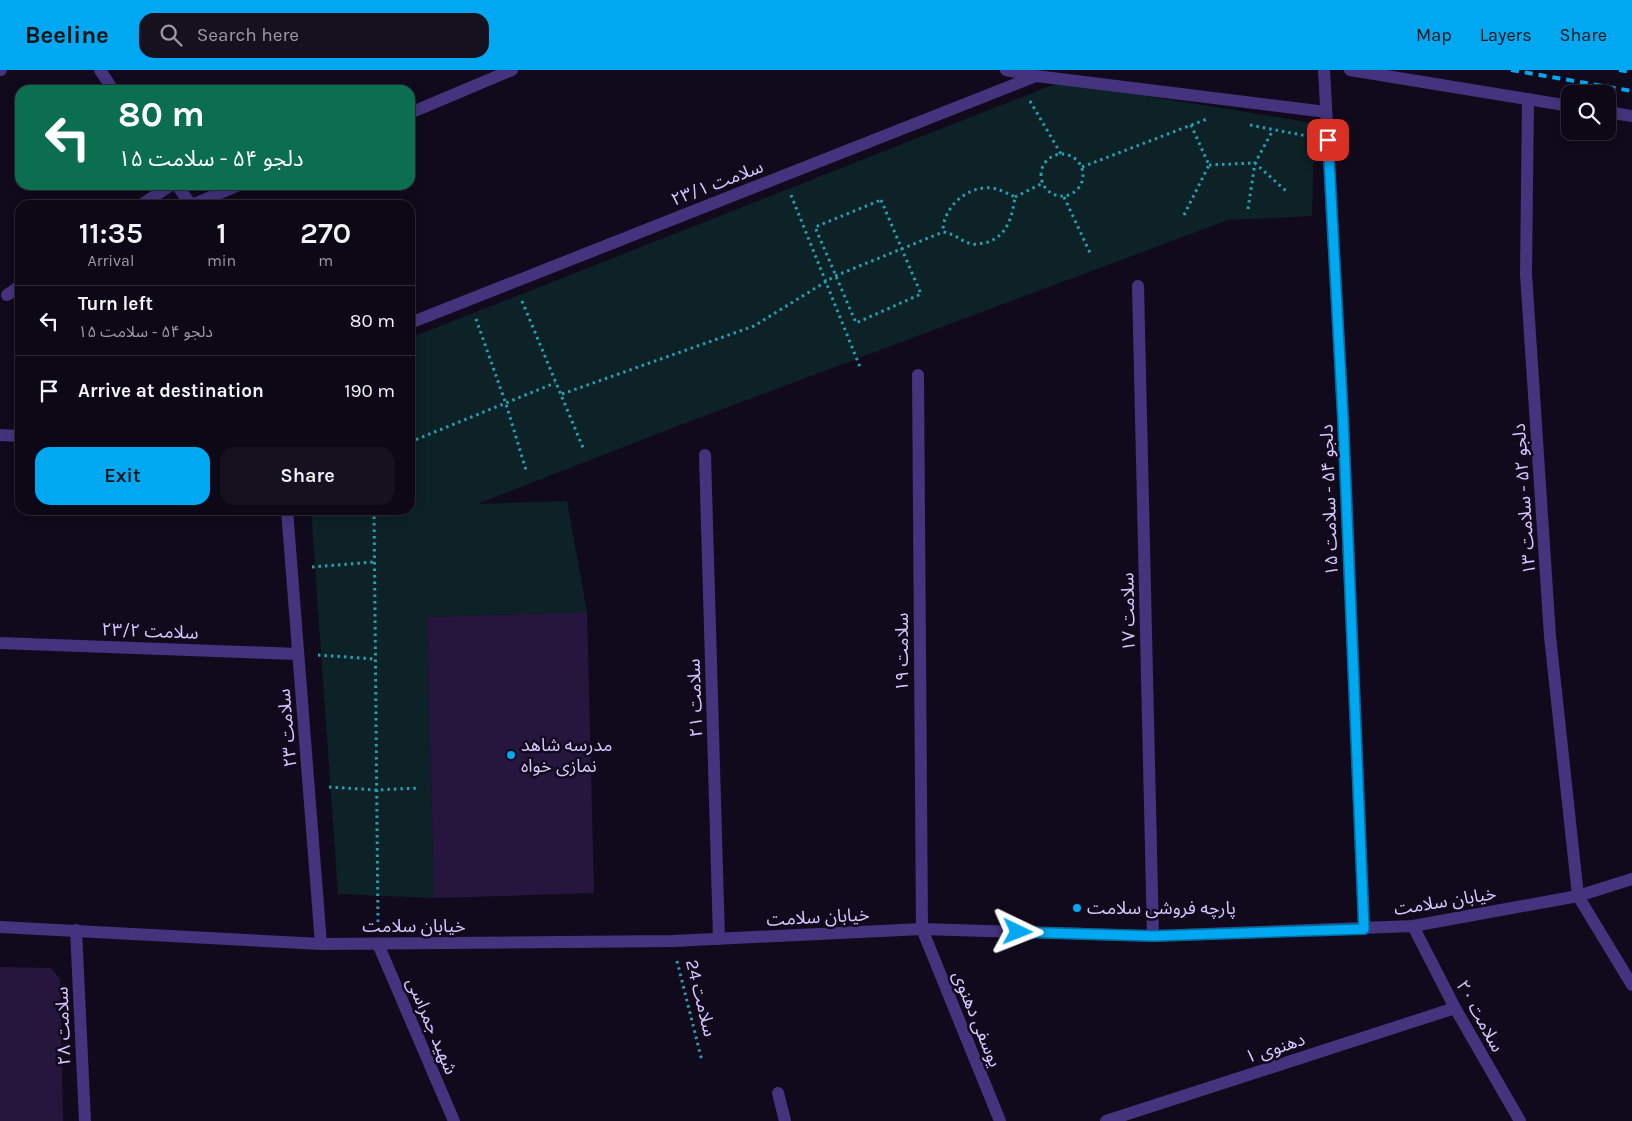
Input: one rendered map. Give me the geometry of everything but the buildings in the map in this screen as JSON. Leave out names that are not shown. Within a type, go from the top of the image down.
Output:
[{"type":"street","points":[[100,70],[110,85]]},
{"type":"street","points":[[415,111],[512,70]]},
{"type":"street","points":[[1006,70],[1036,76],[1326,112]]},
{"type":"street","name":"دلجو ۵۴ - سلامت ۱۵","points":[[1324,70],[1343,427],[1364,929]]},
{"type":"street","points":[[1350,70],[1561,104]]},
{"type":"street","name":"سلامت ۲۳/۱","points":[[415,321],[1036,76]]},
{"type":"street","name":"دلجو ۵۲ - سلامت ۱۳","points":[[1528,99],[1526,274],[1550,636],[1578,896]]},
{"type":"street","points":[[1616,113],[1632,116]]},
{"type":"street","points":[[148,200],[164,190]]},
{"type":"street","points":[[203,200],[227,190]]},
{"type":"street","name":"سلامت ۱۷","points":[[1138,286],[1153,936]]},
{"type":"street","points":[[7,295],[15,289]]},
{"type":"street","name":"سلامت ۱۹","points":[[918,375],[922,929]]},
{"type":"street","points":[[0,435],[15,436]]},
{"type":"street","name":"سلامت ۲۱","points":[[705,455],[720,939]]},
{"type":"street","name":"سلامت ۲۳","points":[[287,515],[321,944]]},
{"type":"street","name":"سلامت ۲۳/۲","points":[[0,643],[298,654]]},
{"type":"street","name":"خیابان سلامت","points":[[0,927],[321,944],[673,941],[922,929],[1153,936],[1413,926],[1578,896],[1632,879]]},
{"type":"street","points":[[1578,896],[1632,984]]},
{"type":"street","name":"سلامت ۲۰","points":[[1413,926],[1455,1008],[1520,1121]]},
{"type":"street","name":"یوسفی دهنوی","points":[[922,929],[1000,1121]]},
{"type":"street","name":"سلامت ۲۸","points":[[76,930],[84,1121]]},
{"type":"street","name":"شهید جمراسی","points":[[378,944],[454,1121]]},
{"type":"street","name":"دهنوی ۱","points":[[1106,1121],[1455,1008]]},
{"type":"street","points":[[778,1093],[785,1121]]},
{"type":"path","points":[[1019,83],[1061,154]]},
{"type":"path","points":[[1082,167],[1209,118]]},
{"type":"path","points":[[1191,125],[1209,165]]},
{"type":"path","points":[[1245,125],[1328,140]]},
{"type":"path","points":[[1248,209],[1255,163],[1272,130]]},
{"type":"path","points":[[1061,154],[1074,157],[1082,167],[1082,180],[1076,191],[1064,196],[1051,193],[1043,183],[1042,170],[1048,159],[1061,154]]},
{"type":"path","points":[[1209,165],[1255,163],[1286,191]]},
{"type":"path","points":[[1184,215],[1209,165]]},
{"type":"path","points":[[783,176],[860,367]]},
{"type":"path","points":[[1014,197],[1043,183]]},
{"type":"path","points":[[943,232],[943,223],[947,212],[962,196],[975,190],[995,188],[1014,197]]},
{"type":"path","points":[[1064,196],[1092,255]]},
{"type":"path","points":[[562,394],[754,326],[835,276],[943,232],[954,234],[972,244],[992,240],[1004,233],[1013,213],[1014,197]]},
{"type":"path","points":[[880,200],[901,249],[921,294],[856,323],[814,227],[880,200]]},
{"type":"path","points":[[515,282],[584,450]]},
{"type":"path","points":[[469,300],[506,404],[526,470]]},
{"type":"path","points":[[415,440],[555,383]]},
{"type":"path","points":[[374,515],[378,944]]},
{"type":"path","points":[[291,568],[374,562]]},
{"type":"path","points":[[298,654],[375,659]]},
{"type":"path","points":[[309,786],[376,790],[419,788]]},
{"type":"path","name":"سلامت 24","points":[[673,941],[702,1061]]},
{"type":"green space","points":[[1060,82],[1314,123],[1312,216],[1228,220],[680,425],[477,504],[567,501],[587,612],[427,617],[434,898],[338,894],[311,515],[415,515],[415,336]]},
{"type":"railway","points":[[1511,70],[1632,91]]},
{"type":"railway","points":[[1619,70],[1632,72]]},
{"type":"place","name":"مدرسه شاهد نمازی خواه","points":[[511,755]]},
{"type":"place","name":"پارچه فروشی سلامت","points":[[1077,908]]},
{"type":"route","points":[[1018,932],[1153,936],[1364,929],[1343,418],[1328,140]]}]
